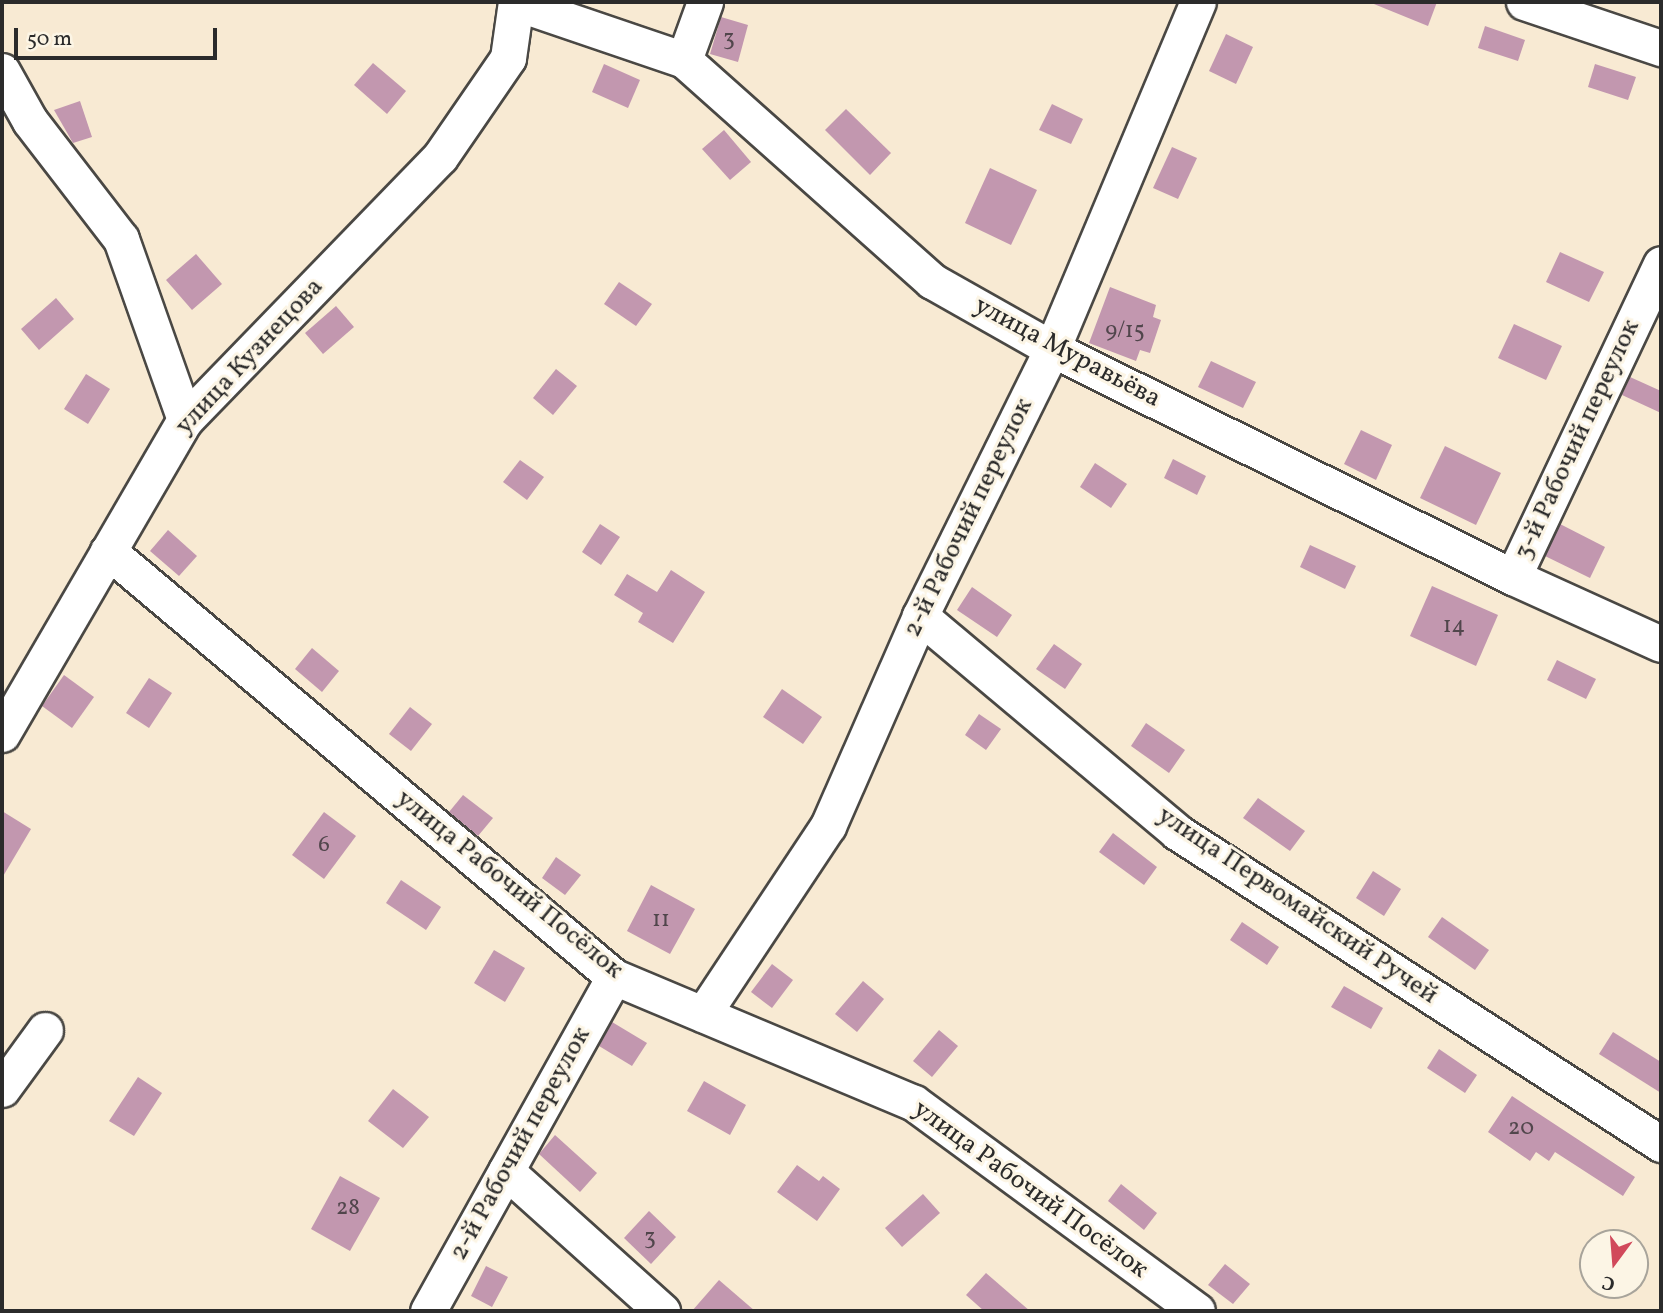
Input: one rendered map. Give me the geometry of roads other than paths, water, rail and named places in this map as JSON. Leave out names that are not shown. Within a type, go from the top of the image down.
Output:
[{"type":"street","name":"улица Муравьёва","points":[[517,2],[684,60],[932,281],[1052,349],[1513,577],[1661,644]]},
{"type":"street","name":"улица Кузнецова","points":[[2,734],[185,420],[440,157],[508,58],[517,2]]},
{"type":"street","points":[[684,60],[705,2]]},
{"type":"street","name":"2-й Рабочий переулок","points":[[703,1014],[828,826],[920,616],[1052,349],[1198,2]]},
{"type":"street","points":[[1524,2],[1661,48]]},
{"type":"street","points":[[2,71],[30,121],[121,239],[185,420]]},
{"type":"street","name":"3-й Рабочий переулок","points":[[1513,577],[1661,264]]},
{"type":"street","name":"улица Рабочий Посёлок","points":[[108,551],[614,977],[914,1102],[1197,1311]]},
{"type":"street","name":"улица Первомайский Ручей","points":[[920,616],[1177,832],[1661,1144]]},
{"type":"street","name":"2-й Рабочий переулок","points":[[428,1311],[614,977]]},
{"type":"street","points":[[2,1089],[45,1030]]},
{"type":"street","points":[[506,1171],[662,1311]]}]
